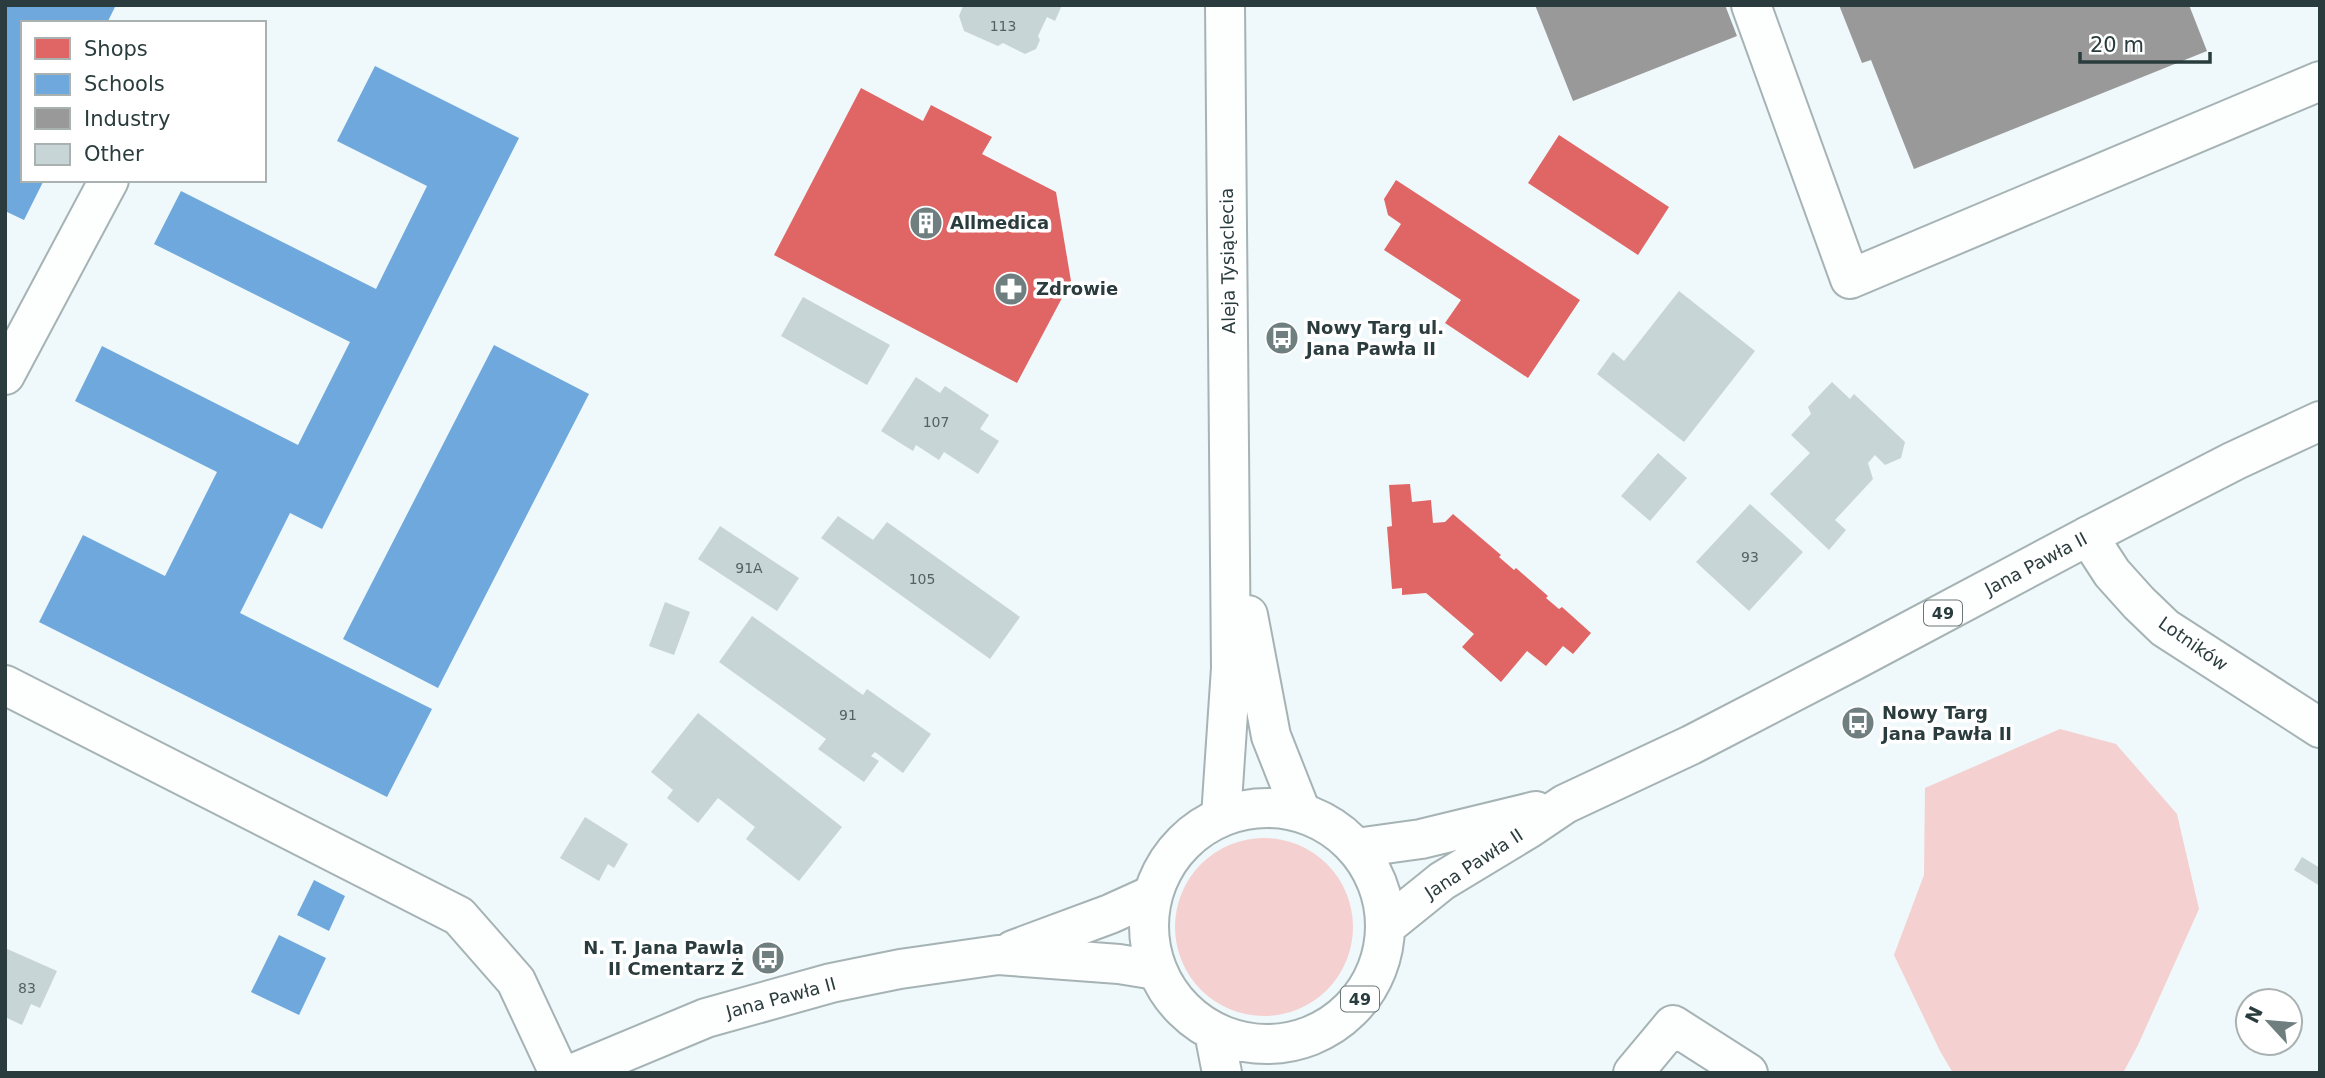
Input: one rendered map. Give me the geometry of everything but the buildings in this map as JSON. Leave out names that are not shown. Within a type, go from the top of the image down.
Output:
[{"type":"street","name":"Aleja Tysiąclecia","points":[[1221,817],[1231,668],[1225,5]]},
{"type":"street","points":[[1751,5],[1850,279],[2320,81]]},
{"type":"street","points":[[5,375],[107,182]]},
{"type":"street","name":"Jana Pawła II","points":[[1385,927],[1442,881],[1565,804],[1714,733],[2088,536],[2234,461],[2320,421]]},
{"type":"street","name":"Aleja Tysiąclecia","points":[[1230,516],[1271,736],[1301,813]]},
{"type":"street","name":"Lotników","points":[[2088,536],[2112,573],[2165,628],[2320,728]]},
{"type":"street","points":[[5,685],[459,916],[516,981],[559,1073]]},
{"type":"street","name":"Jana Pawła II","points":[[1356,848],[1421,839],[1565,804]]},
{"type":"street","name":"49","points":[[1269,807],[1301,813],[1331,826],[1356,848],[1375,877],[1381,893],[1385,927],[1384,946],[1378,965],[1360,999],[1291,1057],[1276,1044],[1234,1040],[1214,1032],[1186,1013],[1164,986],[1156,970],[1148,933],[1152,895],[1160,875],[1185,841],[1202,827],[1236,811],[1269,807]]},
{"type":"street","name":"Jana Pawła II","points":[[998,956],[1110,914],[1152,895]]},
{"type":"street","name":"Jana Pawła II","points":[[574,1073],[694,1023],[831,983],[900,969],[998,956],[1119,964],[1156,970]]},
{"type":"street","points":[[1633,1073],[1673,1025],[1748,1073]]},
{"type":"street","points":[[1214,1032],[1222,1073]]},
{"type":"shaded area","points":[[2060,729],[2116,744],[2177,814],[2199,909],[2123,1073],[1953,1073],[1894,955],[1924,875],[1925,788]]},
{"type":"shaded area","points":[[1264,838],[1298,844],[1327,864],[1347,893],[1353,927],[1347,961],[1327,990],[1298,1010],[1264,1016],[1230,1010],[1201,990],[1181,961],[1175,927],[1181,893],[1201,864],[1230,844]]},
{"type":"place","name":"Allmedica","points":[[926,223]]},
{"type":"place","name":"Zdrowie","points":[[1011,289]]},
{"type":"place","name":"Nowy Targ ul. Jana Pawła II","points":[[1282,338]]},
{"type":"place","name":"Nowy Targ Jana Pawła II","points":[[1858,723]]},
{"type":"place","name":"N. T. Jana Pawla II Cmentarz Ż","points":[[768,958]]}]
